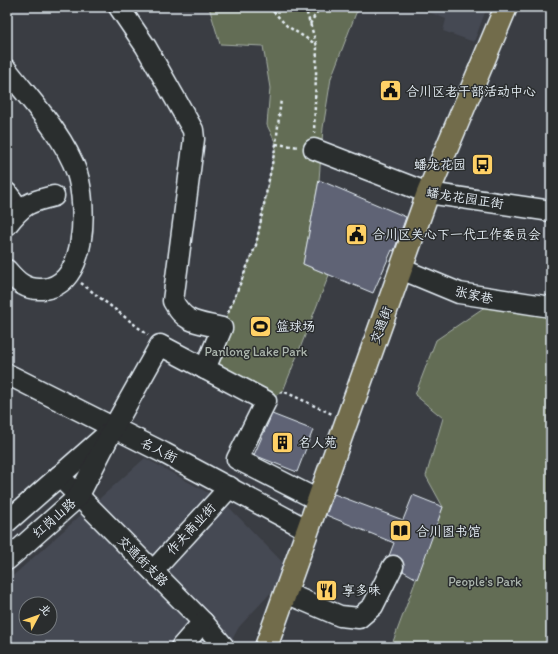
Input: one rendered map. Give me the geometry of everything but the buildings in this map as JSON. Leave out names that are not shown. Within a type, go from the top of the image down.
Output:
[{"type":"main road","name":"交通街","points":[[266,647],[428,194],[506,7]]},
{"type":"street","points":[[119,7],[146,47],[193,130],[194,139],[173,301],[180,314],[191,321],[222,328],[205,369]]},
{"type":"street","points":[[7,70],[64,145],[77,173],[83,200],[80,246],[77,262],[70,274],[60,285],[49,289],[32,290],[18,283],[7,270]]},
{"type":"street","name":"蟠龙花园正街","points":[[314,149],[428,194],[551,211]]},
{"type":"street","points":[[7,194],[19,209]]},
{"type":"street","points":[[7,225],[19,209],[34,201],[54,196]]},
{"type":"street","name":"张家巷","points":[[401,269],[459,293],[551,307]]},
{"type":"street","points":[[160,345],[266,401],[237,459],[308,494]]},
{"type":"street","name":"红岗山路","points":[[7,560],[78,497],[114,427],[160,345]]},
{"type":"street","name":"名人街","points":[[7,374],[114,427],[308,530]]},
{"type":"street","name":"红岗山路","points":[[7,522],[114,427]]},
{"type":"street","name":"交通街支路","points":[[59,476],[78,497],[203,622],[224,647]]},
{"type":"street","name":"作夫商业街","points":[[152,571],[230,488]]},
{"type":"street","points":[[286,593],[340,616],[359,618],[373,606],[393,566]]},
{"type":"street","points":[[181,647],[203,622]]},
{"type":"path","points":[[269,7],[287,26],[317,46]]},
{"type":"path","points":[[276,144],[314,149],[317,46],[306,7]]},
{"type":"path","points":[[310,24],[320,7]]},
{"type":"path","points":[[222,328],[256,245],[276,144],[281,99]]},
{"type":"path","points":[[70,274],[160,345]]},
{"type":"path","points":[[266,401],[283,391],[347,421]]},
{"type":"shaded area","points":[[416,7],[487,7],[474,42],[443,31],[446,19]]},
{"type":"shaded area","points":[[145,458],[223,501],[291,571],[239,627],[228,647],[7,647],[7,581]]},
{"type":"green space","name":"Panlong Lake Park","points":[[209,7],[365,7],[356,13],[331,78],[323,128],[319,180],[303,264],[329,275],[283,391],[266,401],[205,369],[256,245],[276,144],[267,125],[270,88],[263,46],[220,44]]},
{"type":"green space","name":"People's Park","points":[[495,300],[551,307],[551,647],[391,647],[443,507],[426,476],[443,418],[415,395],[436,340]]},
{"type":"place","name":"合川区老干部活动中心","points":[[391,91]]},
{"type":"place","name":"蟠龙花园","points":[[482,164]]},
{"type":"place","name":"合川区关心下一代工作委员会","points":[[356,234]]},
{"type":"place","name":"篮球场","points":[[260,326]]},
{"type":"place","name":"名人苑","points":[[283,442]]},
{"type":"place","name":"合川图书馆","points":[[400,531]]},
{"type":"place","name":"享多味","points":[[327,590]]}]
